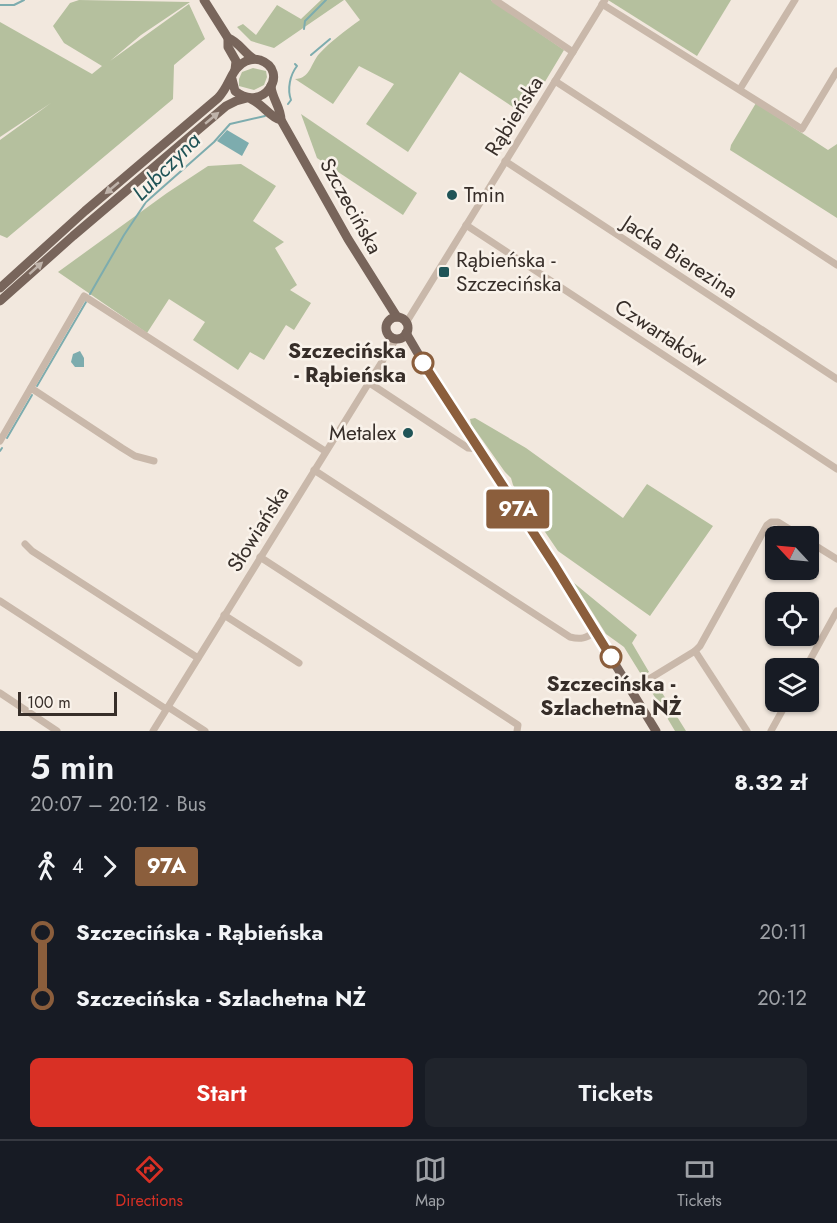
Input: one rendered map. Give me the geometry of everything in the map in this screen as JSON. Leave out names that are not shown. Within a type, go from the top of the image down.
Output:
[{"type":"main road","points":[[204,0],[228,38],[228,47],[236,62],[235,91],[249,99]]},
{"type":"main road","points":[[0,301],[226,106],[265,93],[271,86],[273,78],[270,67],[254,59],[236,41],[228,38]]},
{"type":"main road","points":[[0,288],[85,211],[219,98],[234,74],[245,62],[254,59]]},
{"type":"main road","name":"Szczecińska","points":[[271,86],[273,97],[280,111],[280,120],[398,328],[412,344],[656,731]]},
{"type":"main road","name":"Szczecińska","points":[[249,99],[262,104],[274,118],[280,120]]},
{"type":"street","points":[[495,0],[573,52]]},
{"type":"street","points":[[740,89],[795,0]]},
{"type":"street","points":[[604,2],[677,52],[802,129],[837,71]]},
{"type":"street","name":"Rąbieńska","points":[[398,328],[413,311],[604,2]]},
{"type":"street","points":[[555,81],[837,265]]},
{"type":"street","name":"Jacka Bierezina","points":[[505,161],[837,380]]},
{"type":"street","name":"Czwartaków","points":[[466,225],[837,470]]},
{"type":"street","points":[[0,441],[3,428],[31,388],[84,296],[325,451]]},
{"type":"street","name":"Słowiańska","points":[[153,731],[368,382],[398,328]]},
{"type":"street","points":[[368,382],[468,448],[479,449]]},
{"type":"street","points":[[31,388],[135,456],[154,461]]},
{"type":"street","points":[[314,470],[570,637],[586,638],[595,632]]},
{"type":"street","points":[[766,526],[774,520],[784,526]]},
{"type":"street","points":[[631,690],[695,651],[765,529]]},
{"type":"street","points":[[25,544],[32,551],[198,658]]},
{"type":"street","points":[[819,548],[837,559]]},
{"type":"street","points":[[260,557],[519,725],[517,731]]},
{"type":"street","points":[[0,601],[205,731]]},
{"type":"street","points":[[811,658],[837,611]]},
{"type":"street","points":[[224,615],[299,663]]},
{"type":"street","points":[[695,651],[747,731]]},
{"type":"street","points":[[0,693],[57,731]]},
{"type":"street","points":[[771,731],[781,712]]},
{"type":"green space","points":[[79,0],[190,2],[141,35],[110,61],[189,4],[205,39],[174,65],[173,99],[7,238],[0,235],[0,140],[51,103],[0,137],[0,22],[92,74],[102,66],[64,43],[53,26],[70,3]]},
{"type":"green space","points":[[321,0],[344,0],[274,48],[251,41],[237,27],[243,24],[256,35],[277,5],[301,19]]},
{"type":"green space","points":[[345,0],[491,0],[564,50],[525,115],[460,72],[408,152],[366,124],[394,84],[359,66],[333,104],[295,79],[304,76],[324,49],[360,20]]},
{"type":"green space","points":[[608,0],[731,0],[697,56]]},
{"type":"green space","points":[[253,68],[266,71],[267,77],[264,85],[254,90],[239,86],[242,72]]},
{"type":"green space","points":[[756,103],[828,150],[837,144],[837,218],[730,150]]},
{"type":"green space","points":[[301,114],[417,193],[403,215],[317,158]]},
{"type":"green space","points":[[241,164],[276,186],[253,221],[284,242],[275,248],[297,285],[290,290],[311,303],[294,330],[286,325],[264,360],[250,352],[238,370],[193,340],[205,322],[169,299],[147,333],[58,272],[208,166]]},
{"type":"green space","points":[[475,418],[526,448],[623,518],[647,484],[713,526],[650,616],[558,551],[513,485],[511,478],[471,424],[470,419]]},
{"type":"green space","points":[[574,583],[637,635],[632,643],[649,672],[642,676],[624,647],[606,634]]},
{"type":"green space","points":[[654,680],[686,731],[675,731],[647,684]]},
{"type":"water","points":[[227,130],[249,143],[242,156],[217,141]]},
{"type":"water","points":[[80,351],[84,358],[84,367],[75,367],[71,362],[73,354]]},
{"type":"waterway","points":[[0,5],[14,5],[24,0]]},
{"type":"waterway","name":"Lubczyna","points":[[304,29],[305,21],[326,0]]},
{"type":"waterway","points":[[311,55],[330,39]]},
{"type":"waterway","name":"Lubczyna","points":[[288,104],[291,100],[290,82],[297,66],[295,64]]},
{"type":"waterway","name":"Lubczyna","points":[[90,294],[146,202],[214,142],[230,124],[265,116]]},
{"type":"waterway","name":"Lubczyna","points":[[37,386],[86,302]]},
{"type":"waterway","name":"Lubczyna","points":[[7,438],[32,395]]},
{"type":"bus line","name":"97A","points":[[423,363],[509,494],[611,657]]},
{"type":"place","name":"Tmin","points":[[452,195]]},
{"type":"place","name":"Rąbieńska - Szczecińska","points":[[444,272]]},
{"type":"place","name":"Szczecińska - Rąbieńska","points":[[423,363]]},
{"type":"place","name":"Metalex","points":[[408,433]]},
{"type":"place","name":"Szczecińska - Szlachetna NŻ","points":[[611,657]]}]
